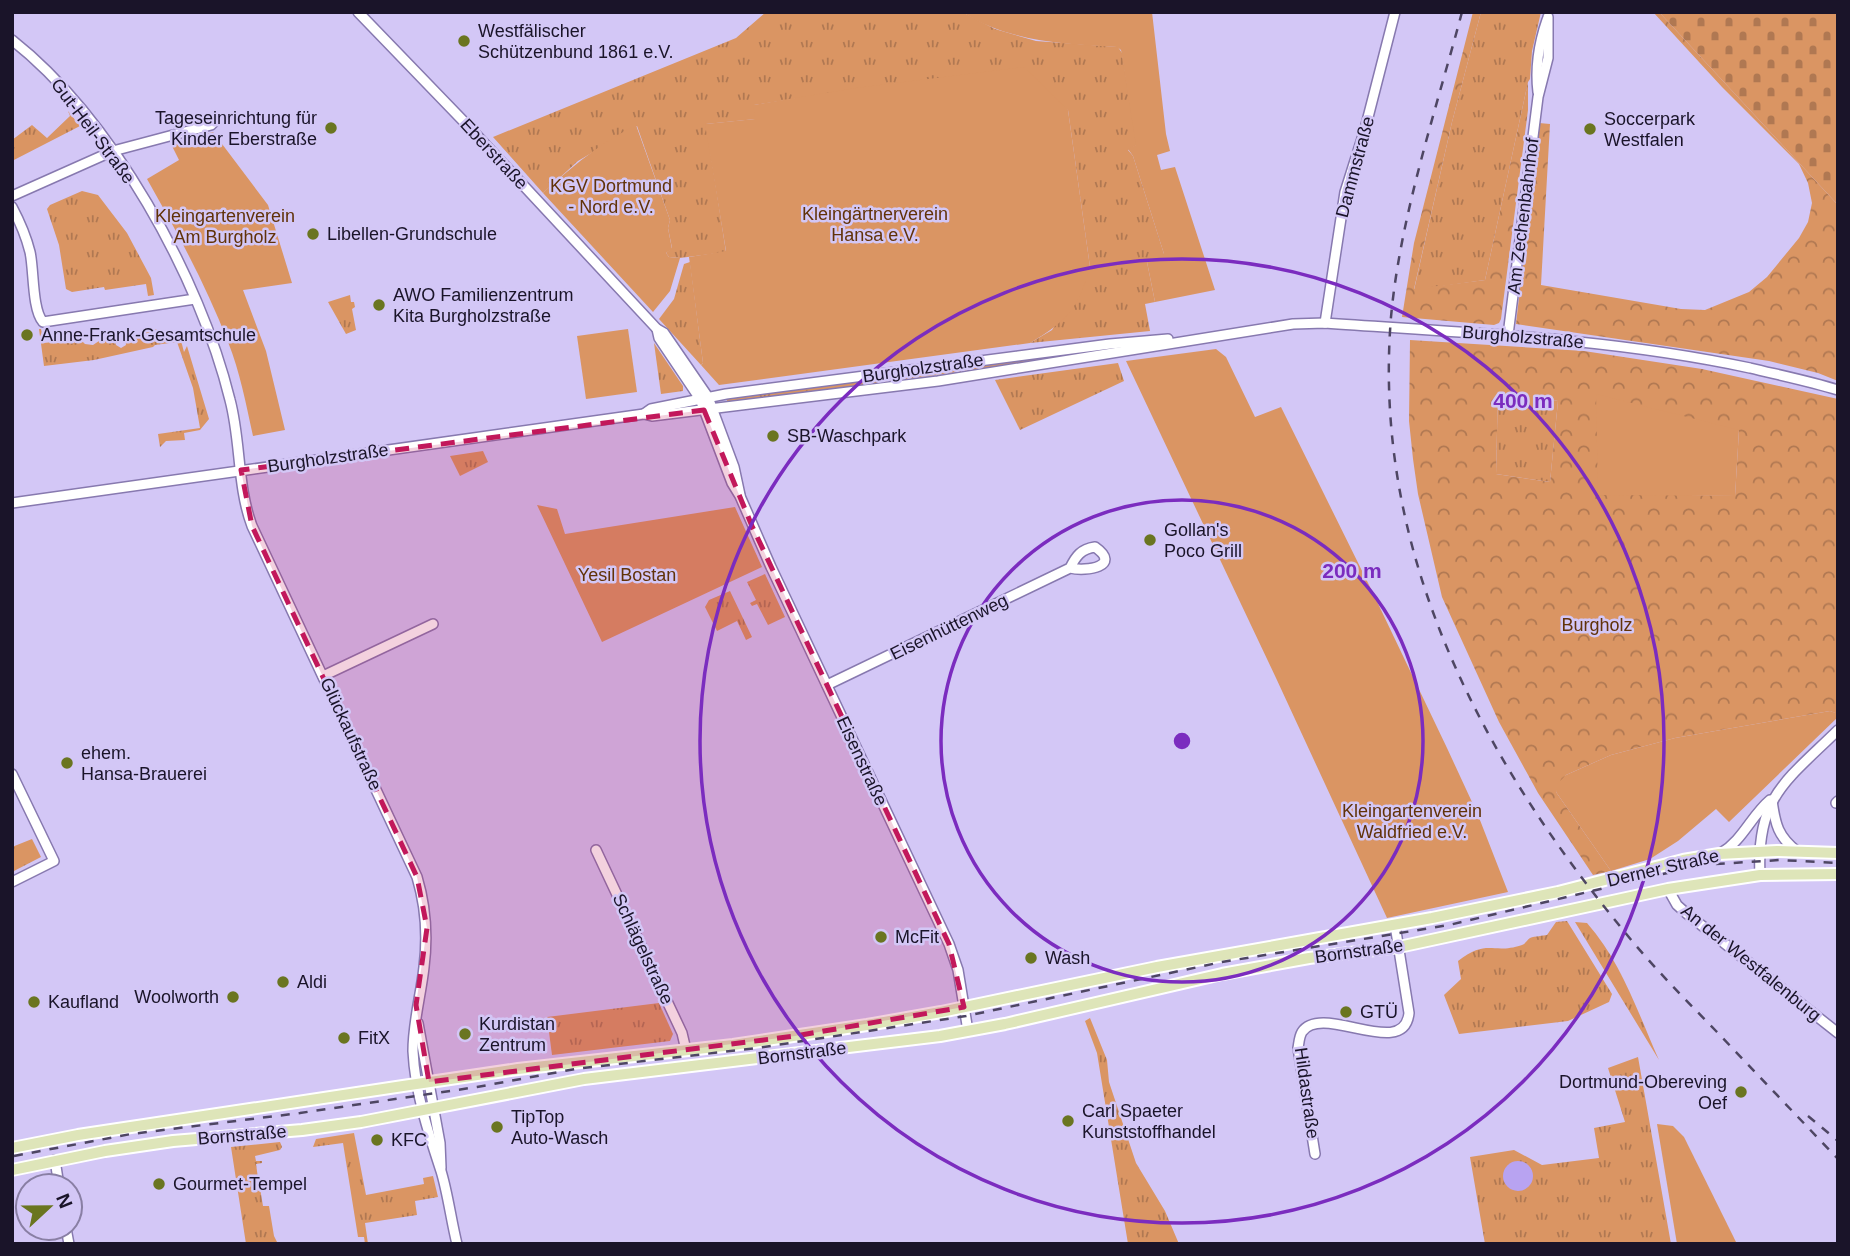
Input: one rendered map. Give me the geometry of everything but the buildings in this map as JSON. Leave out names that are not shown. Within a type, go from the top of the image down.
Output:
[{"type":"main road","name":"Derner Straße","points":[[1574,889],[1683,860],[1719,854],[1759,851],[1838,853]]},
{"type":"main road","name":"Derner Straße","points":[[1587,907],[1668,890],[1760,876],[1838,874]]},
{"type":"main road","name":"Bornstraße","points":[[12,1148],[78,1135],[518,1069],[815,1033],[964,1007],[1157,967],[1395,925],[1574,889]]},
{"type":"main road","name":"Bornstraße","points":[[12,1170],[55,1160],[173,1141],[302,1130],[428,1110],[574,1080],[968,1031],[1223,974],[1309,958],[1399,947],[1587,907]]},
{"type":"street","name":"Eberstraße","points":[[358,12],[496,155],[657,329],[664,332],[704,398],[708,410]]},
{"type":"street","name":"Dammstraße","points":[[1325,323],[1345,192],[1365,129],[1395,12]]},
{"type":"street","name":"Am Zechenbahnhof","points":[[1508,335],[1538,97],[1548,58],[1549,15]]},
{"type":"street","name":"Gut-Heil-Straße","points":[[12,40],[30,54],[66,92],[113,151],[164,236],[195,299],[219,361],[230,400],[241,470]]},
{"type":"street","points":[[12,196],[113,151],[211,125],[217,119]]},
{"type":"street","points":[[12,206],[24,230],[31,255],[38,312],[43,321],[195,299]]},
{"type":"street","name":"Burgholzstraße","points":[[12,503],[644,414],[704,398],[1293,324],[1325,323],[1581,341],[1702,358],[1838,390]]},
{"type":"street","name":"Burgholzstraße","points":[[644,414],[652,416],[708,410],[938,381],[1148,344]]},
{"type":"street","name":"Eisenstraße","points":[[708,410],[732,483],[949,944],[957,968],[968,1031]]},
{"type":"street","name":"Glückaufstraße","points":[[241,470],[244,499],[252,526],[408,854],[421,890],[427,928],[425,965],[416,1005],[414,1054],[424,1083],[428,1110],[440,1143],[441,1170],[457,1244]]},
{"type":"street","name":"Eisenhüttenweg","points":[[827,685],[1070,568]]},
{"type":"street","points":[[323,676],[433,624]]},
{"type":"street","points":[[1719,854],[1737,842],[1759,810],[1838,730]]},
{"type":"street","points":[[12,774],[16,790],[54,861],[12,882]]},
{"type":"street","points":[[1760,876],[1759,851],[1763,819],[1772,799]]},
{"type":"street","points":[[1772,799],[1778,832],[1798,852]]},
{"type":"street","name":"Schlägelstraße","points":[[596,850],[680,1027],[686,1050]]},
{"type":"street","name":"An der Westfalenburg","points":[[1668,890],[1677,905],[1686,913],[1838,1032]]},
{"type":"street","name":"Hildastraße","points":[[1315,1154],[1298,1048],[1300,1037],[1308,1027],[1321,1023],[1388,1033],[1402,1028],[1409,1013],[1395,925]]},
{"type":"street","points":[[12,1142],[24,1146]]},
{"type":"street","points":[[55,1160],[57,1172]]},
{"type":"highlighted area","points":[[704,410],[752,526],[949,944],[964,1007],[795,1036],[429,1082],[416,1005],[427,928],[417,877],[252,526],[241,470]]},
{"type":"green space","points":[[766,12],[962,12],[995,29],[1036,41],[1118,47],[1122,53],[1137,145],[1128,150],[1133,156],[1164,254],[1164,258],[1147,262],[1155,302],[1145,304],[1150,331],[1030,343],[1052,330],[1090,267],[1068,110],[900,83],[754,105],[756,119],[706,124],[726,252],[680,258],[669,257],[666,253],[672,248],[668,228],[670,220],[637,126],[578,161],[543,193],[493,137],[736,38]]},
{"type":"green space","points":[[962,12],[1152,12],[1170,151],[1157,155],[1161,170],[1175,167],[1215,290],[1155,302],[1147,262],[1163,259],[1164,254],[1133,156],[1128,149],[1136,145],[1121,50],[1117,47],[1037,40],[999,30]]},
{"type":"green space","points":[[1473,12],[1481,12],[1452,122],[1414,289],[1485,280],[1528,82],[1528,110],[1501,319],[1494,325],[1402,317],[1414,243]]},
{"type":"green space","points":[[1481,12],[1541,12],[1532,51],[1530,79],[1485,280],[1414,290],[1452,122]]},
{"type":"green space","points":[[1653,12],[1659,12],[1838,205],[1838,381],[1818,373],[1769,361],[1516,324],[1539,123],[1550,124],[1541,285],[1681,309],[1705,310],[1749,292],[1767,277],[1799,238],[1808,222],[1812,203],[1808,183],[1799,164],[1722,87]]},
{"type":"green space","points":[[1659,12],[1838,12],[1838,205]]},
{"type":"green space","name":"Kleingärtnerverein Hansa e.V.","points":[[1024,67],[1068,110],[1090,267],[1081,294],[1062,320],[1030,343],[719,385],[701,365],[703,363],[689,257],[726,251],[705,124],[755,119],[753,105],[856,88]]},
{"type":"green space","points":[[68,111],[80,126],[12,161],[12,140],[32,125],[47,138],[70,116]]},
{"type":"green space","name":"KGV Dortmund - Nord e.V.","points":[[636,125],[670,220],[668,228],[672,249],[666,253],[669,257],[680,258],[670,291],[653,312],[543,193],[587,156]]},
{"type":"green space","name":"Kleingartenverein Am Burgholz","points":[[213,132],[268,205],[292,283],[243,290],[266,351],[285,430],[253,436],[228,342],[190,259],[147,179],[179,160],[171,144]]},
{"type":"green space","points":[[82,191],[98,195],[127,233],[151,278],[154,295],[148,296],[146,284],[105,290],[104,287],[72,292],[66,289],[59,245],[47,209],[50,205]]},
{"type":"green space","points":[[690,262],[703,363],[701,365],[659,319],[674,299],[684,264]]},
{"type":"green space","points":[[350,295],[355,307],[352,309],[356,330],[346,334],[328,302]]},
{"type":"green space","points":[[39,329],[44,343],[80,339],[85,344],[93,345],[99,341],[115,339],[116,345],[121,348],[126,345],[125,337],[152,329],[179,333],[184,352],[187,346],[209,419],[200,430],[184,433],[185,440],[166,441],[160,447],[158,434],[200,428],[193,388],[177,342],[94,360],[44,366]]},
{"type":"green space","points":[[628,329],[637,392],[586,399],[577,336]]},
{"type":"green space","name":"Burgholz","points":[[1410,340],[1584,351],[1702,369],[1838,399],[1838,714],[1830,711],[1675,738],[1611,755],[1566,775],[1556,792],[1611,871],[1593,875],[1538,793],[1499,722],[1442,597],[1418,494],[1409,421]],"holes":[[[1498,390],[1558,401],[1550,482],[1496,474]],[[1739,430],[1735,496],[1601,493]]]},
{"type":"green space","points":[[654,343],[683,386],[683,391],[661,394]]},
{"type":"green space","name":"Kleingartenverein Waldfried e.V.","points":[[1216,349],[1226,357],[1255,417],[1281,407],[1447,748],[1478,815],[1508,892],[1387,918],[1126,361]]},
{"type":"green space","points":[[1086,350],[1086,354],[728,404],[726,397]]},
{"type":"green space","points":[[1118,363],[1124,381],[1020,430],[995,380]]},
{"type":"green space","points":[[1498,389],[1558,401],[1550,482],[1496,474]]},
{"type":"green space","points":[[1596,394],[1739,430],[1735,496],[1598,495]]},
{"type":"green space","points":[[483,451],[488,462],[460,476],[450,456]]},
{"type":"green space","name":"Yesil Bostan","points":[[537,505],[557,509],[565,534],[735,507],[762,567],[602,642]]},
{"type":"green space","points":[[765,574],[785,617],[768,625],[757,604],[752,606],[750,603],[756,600],[747,582]]},
{"type":"green space","points":[[730,591],[752,637],[746,640],[737,621],[717,631],[705,607],[709,600]]},
{"type":"green space","points":[[1830,711],[1836,713],[1837,718],[1729,822],[1716,809],[1678,841],[1650,859],[1611,871],[1556,792],[1558,783],[1566,775],[1611,755],[1675,738]]},
{"type":"green space","points":[[32,839],[41,857],[12,872],[12,847]]},
{"type":"green space","points":[[1567,921],[1612,994],[1609,1002],[1568,1021],[1459,1034],[1444,995],[1461,979],[1458,961],[1484,948],[1512,948],[1522,945],[1530,938],[1547,935],[1556,922]]},
{"type":"green space","points":[[1575,922],[1587,923],[1610,954],[1659,1060]]},
{"type":"green space","points":[[659,1003],[673,1034],[670,1041],[552,1055],[547,1017]]},
{"type":"green space","points":[[1090,1018],[1107,1060],[1109,1082],[1136,1163],[1165,1211],[1179,1244],[1128,1244],[1097,1053],[1085,1021]]},
{"type":"green space","points":[[1638,1057],[1671,1244],[1485,1244],[1470,1157],[1514,1150],[1542,1165],[1599,1158],[1594,1128],[1625,1122],[1608,1068]]},
{"type":"green space","points":[[1657,1124],[1673,1126],[1684,1137],[1737,1244],[1677,1244]]},
{"type":"green space","points":[[354,1133],[366,1195],[424,1184],[423,1178],[433,1176],[438,1197],[415,1201],[417,1215],[365,1223],[368,1244],[365,1244],[364,1237],[358,1237],[343,1143],[313,1147],[316,1139]]},
{"type":"green space","points":[[280,1142],[280,1150],[255,1156],[256,1161],[262,1161],[256,1164],[259,1185],[266,1184],[266,1187],[260,1188],[263,1206],[269,1206],[278,1244],[246,1244],[231,1147]]},
{"type":"shaded area","points":[[1518,1161],[1524,1162],[1532,1170],[1532,1182],[1524,1190],[1518,1191],[1512,1190],[1504,1182],[1503,1176],[1504,1170],[1512,1162]]},
{"type":"railway","points":[[1462,12],[1411,202],[1402,241],[1391,317],[1390,403],[1399,486],[1418,567],[1446,645],[1481,721],[1523,793],[1571,863],[1657,969],[1838,1159]]},
{"type":"railway","points":[[14,1156],[131,1134],[300,1113],[477,1087],[575,1069],[757,1048],[966,1016],[1222,962],[1449,925],[1701,865],[1780,860],[1838,863]]},
{"type":"railway","points":[[1808,1116],[1838,1141]]},
{"type":"place","name":"Westfälischer Schützenbund 1861 e.V.","points":[[464,41]]},
{"type":"place","name":"Tageseinrichtung für Kinder Eberstraße","points":[[331,128]]},
{"type":"place","name":"Soccerpark Westfalen","points":[[1590,129]]},
{"type":"place","name":"Libellen-Grundschule","points":[[313,234]]},
{"type":"place","name":"AWO Familienzentrum Kita Burgholzstraße","points":[[379,305]]},
{"type":"place","name":"Anne-Frank-Gesamtschule","points":[[27,335]]},
{"type":"place","name":"SB-Waschpark","points":[[773,436]]},
{"type":"place","name":"Gollan's Poco Grill","points":[[1150,540]]},
{"type":"place","name":"ehem. Hansa-Brauerei","points":[[67,763]]},
{"type":"place","name":"McFit","points":[[881,937]]},
{"type":"place","name":"Wash","points":[[1031,958]]},
{"type":"place","name":"Aldi","points":[[283,982]]},
{"type":"place","name":"Woolworth","points":[[233,997]]},
{"type":"place","name":"Kaufland","points":[[34,1002]]},
{"type":"place","name":"GTÜ","points":[[1346,1012]]},
{"type":"place","name":"Kurdistan Zentrum","points":[[465,1034]]},
{"type":"place","name":"FitX","points":[[344,1038]]},
{"type":"place","name":"Dortmund-Obereving Oef","points":[[1741,1092]]},
{"type":"place","name":"Carl Spaeter Kunststoffhandel","points":[[1068,1121]]},
{"type":"place","name":"TipTop Auto-Wasch","points":[[497,1127]]},
{"type":"place","name":"KFC","points":[[377,1140]]},
{"type":"place","name":"Gourmet-Tempel","points":[[159,1184]]}]
